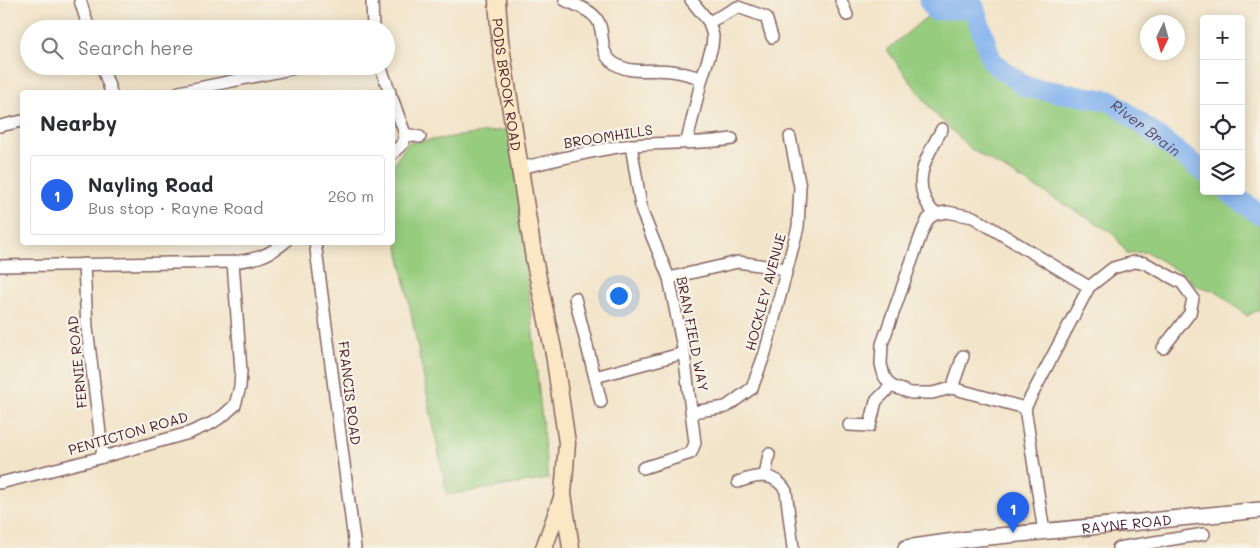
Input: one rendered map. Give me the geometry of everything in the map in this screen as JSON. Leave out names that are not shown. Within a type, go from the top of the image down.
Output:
[{"type":"main road","name":"PODS BROOK ROAD","points":[[496,0],[500,40],[534,259],[554,354],[567,443],[563,494]]},
{"type":"main road","points":[[544,548],[563,494]]},
{"type":"main road","points":[[563,494],[571,548]]},
{"type":"street","points":[[80,0],[86,20]]},
{"type":"street","points":[[372,0],[373,20]]},
{"type":"street","points":[[565,0],[595,17],[600,25],[604,51],[618,65],[632,71],[671,71],[702,78]]},
{"type":"street","points":[[687,141],[702,78],[712,47],[713,36],[709,22],[691,0]]},
{"type":"street","points":[[841,0],[847,15]]},
{"type":"street","points":[[709,22],[738,7],[766,17],[772,38]]},
{"type":"street","points":[[105,75],[110,90]]},
{"type":"street","points":[[189,90],[261,75]]},
{"type":"street","points":[[383,75],[389,90]]},
{"type":"street","points":[[395,106],[405,134],[403,143],[395,151]]},
{"type":"street","points":[[0,126],[20,121]]},
{"type":"street","points":[[935,214],[927,206],[921,177],[925,160],[942,129]]},
{"type":"street","points":[[405,134],[420,137]]},
{"type":"street","name":"HOCKLEY AVENUE","points":[[692,412],[726,407],[752,388],[765,353],[798,227],[800,187],[790,137]]},
{"type":"street","name":"BROOMHILLS","points":[[520,168],[631,145],[687,141],[708,143],[732,139]]},
{"type":"street","name":"BRAN FIELD WAY","points":[[631,145],[642,212],[669,278],[684,353],[695,443],[691,453],[644,468]]},
{"type":"street","points":[[1025,408],[952,388],[932,393],[911,393],[891,386],[884,376],[881,364],[882,344],[928,219],[935,214],[947,212],[973,217],[1089,287]]},
{"type":"street","points":[[0,266],[233,262],[259,258],[281,245]]},
{"type":"street","name":"FRANCIS ROAD","points":[[315,245],[355,548]]},
{"type":"street","name":"PENTICTON ROAD","points":[[0,482],[103,457],[189,433],[212,423],[235,405],[240,387],[241,371],[233,262]]},
{"type":"street","points":[[669,278],[738,262],[786,269]]},
{"type":"street","points":[[1044,532],[1025,408],[1089,287],[1113,268],[1134,262],[1145,264],[1182,283],[1193,298],[1190,313],[1163,348]]},
{"type":"street","name":"FERNIE ROAD","points":[[84,264],[87,328],[103,457]]},
{"type":"street","points":[[575,298],[601,402]]},
{"type":"street","points":[[595,377],[684,353]]},
{"type":"street","points":[[952,388],[964,356]]},
{"type":"street","points":[[849,425],[870,426],[876,401],[891,386]]},
{"type":"street","points":[[765,476],[769,454]]},
{"type":"street","points":[[738,482],[756,476],[765,476],[782,484],[786,491],[793,548]]},
{"type":"street","name":"RAYNE ROAD","points":[[906,548],[969,539],[1260,510]]},
{"type":"street","points":[[1118,548],[1158,544],[1204,534]]},
{"type":"green space","points":[[974,7],[992,62],[1026,87],[1111,101],[1200,169],[1200,195],[1233,195],[1260,215],[1260,309],[1247,316],[1216,291],[1196,286],[1188,277],[1147,252],[1127,253],[1113,233],[972,150],[934,113],[887,50],[935,10]]},
{"type":"green space","points":[[512,129],[548,479],[447,495],[395,232],[395,162],[408,143]]},
{"type":"waterway","name":"River Brain","points":[[929,0],[935,10],[974,7],[992,62],[1026,87],[1111,101],[1200,169]]},
{"type":"waterway","name":"River Brain","points":[[1233,195],[1260,215]]},
{"type":"place","name":"Nayling Road","points":[[1013,533]]}]
